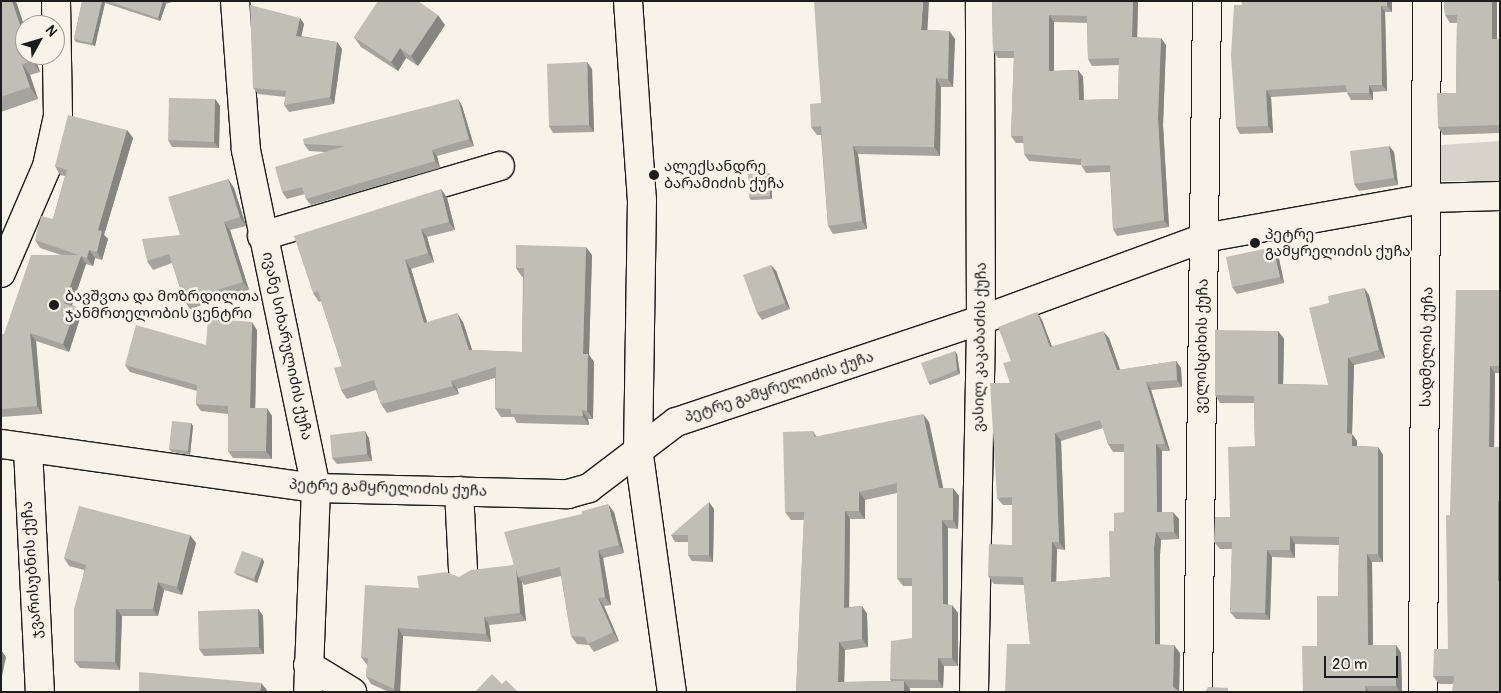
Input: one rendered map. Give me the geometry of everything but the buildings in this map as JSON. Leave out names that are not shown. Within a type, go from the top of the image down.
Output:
[{"type":"street","points":[[1,273],[47,166],[56,125],[56,1]]},
{"type":"street","name":"ივანე სიხარულიძის ქუჩა","points":[[235,1],[246,150],[262,236],[316,488],[308,692]]},
{"type":"street","points":[[628,1],[642,200],[638,448],[672,692]]},
{"type":"street","name":"ვასილ კაკაბაძის ქუჩა","points":[[974,692],[981,320],[980,1]]},
{"type":"street","name":"ველისციხის ქუჩა","points":[[1198,692],[1207,1]]},
{"type":"street","name":"სადმელის ქუჩა","points":[[1423,692],[1429,198],[1427,1]]},
{"type":"street","points":[[262,236],[500,166]]},
{"type":"street","name":"პეტრე გამყრელიძის ქუჩა","points":[[1,444],[316,488],[568,494],[589,488],[638,448],[676,422],[981,320],[1204,238],[1429,198],[1500,196]]},
{"type":"street","name":"ჯვარისუბნის ქუჩა","points":[[28,449],[26,489],[40,692]]},
{"type":"street","points":[[459,491],[463,570]]},
{"type":"street","points":[[308,665],[352,692]]},
{"type":"shaded area","points":[[1500,141],[1500,181],[1441,181],[1441,145]]},
{"type":"place","name":"ალექსანდრე ბარამიძის ქუჩა","points":[[654,175]]},
{"type":"place","name":"პეტრე გამყრელიძის ქუჩა","points":[[1255,243]]},
{"type":"place","name":"ბავშვთა და მოზრდილთა ჯანმრთელობის ცენტრი","points":[[54,305]]}]
